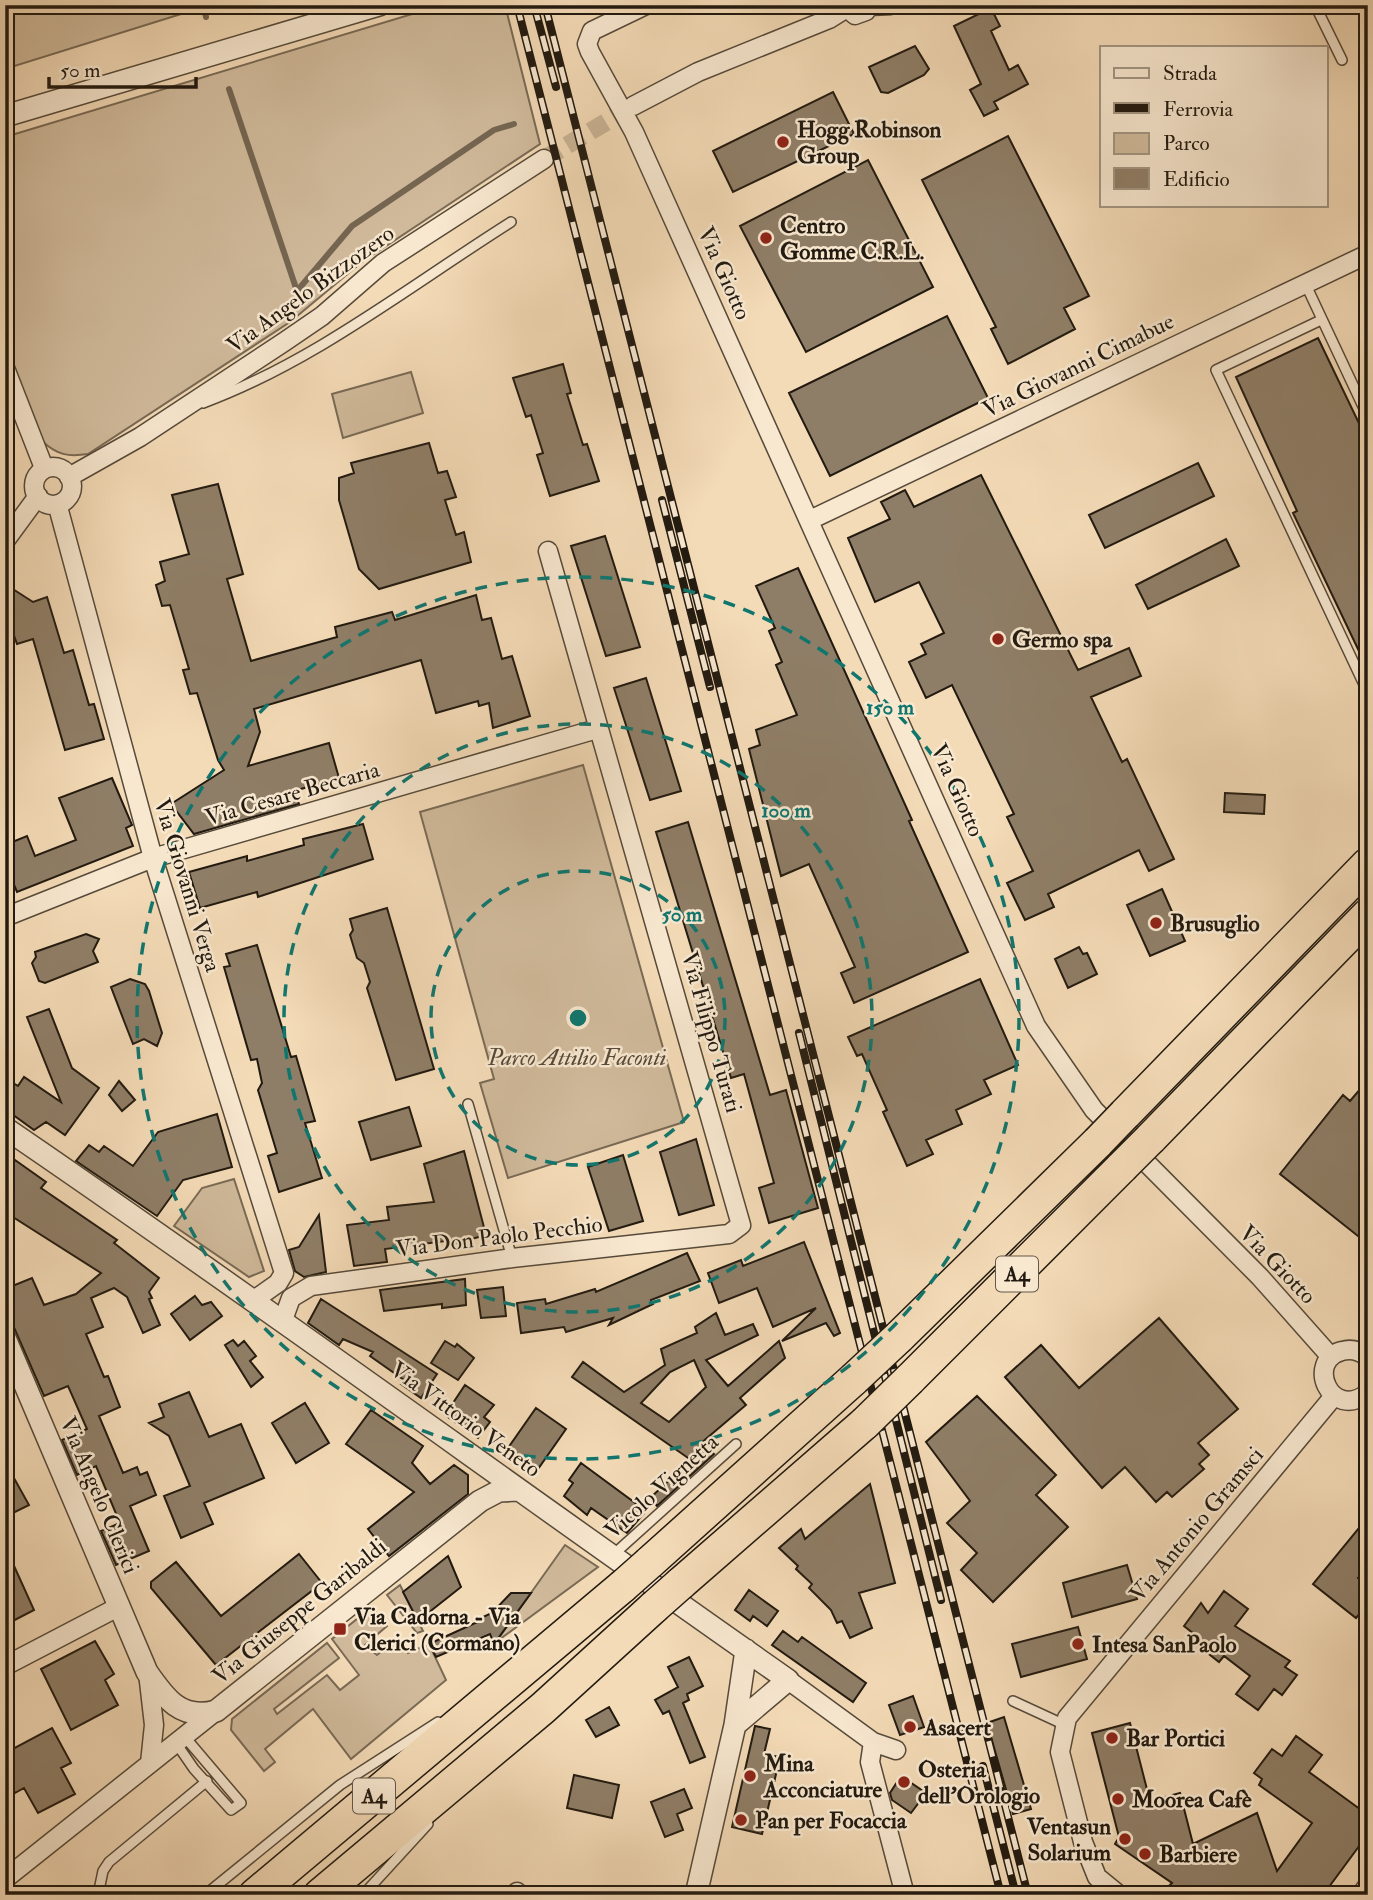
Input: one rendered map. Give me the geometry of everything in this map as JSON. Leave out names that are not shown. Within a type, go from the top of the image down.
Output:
[{"type":"highway","name":"A4","points":[[254,1895],[623,1586],[855,1379],[1098,1142],[1368,864]]},
{"type":"highway","name":"A4","points":[[320,1895],[543,1708],[865,1423],[1150,1139],[1368,915]]},
{"type":"street","points":[[5,116],[379,5]]},
{"type":"street","name":"Via Giotto","points":[[646,5],[599,25],[592,31],[587,44],[634,132],[1036,1026],[1094,1110],[1260,1277],[1331,1357]]},
{"type":"street","points":[[633,106],[666,86],[829,19],[844,7],[861,15],[869,6],[891,5]]},
{"type":"street","name":"Via Angelo Bizzozero","points":[[69,477],[180,411],[322,316],[383,263],[544,159]]},
{"type":"street","name":"Via Giovanni Cimabue","points":[[810,520],[1368,254]]},
{"type":"street","points":[[5,368],[44,467]]},
{"type":"street","points":[[44,467],[60,468],[69,477],[70,495],[58,507],[47,506],[38,496],[36,477],[44,467]]},
{"type":"street","points":[[5,541],[38,496]]},
{"type":"street","name":"Via Giovanni Verga","points":[[58,507],[153,858],[284,1273]]},
{"type":"street","name":"Via Filippo Turati","points":[[548,551],[597,729],[741,1220],[740,1228]]},
{"type":"street","name":"Via Cesare Beccaria","points":[[5,917],[153,858],[597,729]]},
{"type":"street","name":"Via Vittorio Veneto","points":[[5,1128],[283,1320],[473,1459],[873,1742],[896,1750]]},
{"type":"street","name":"Via Don Paolo Pecchio","points":[[311,1286],[512,1258],[729,1234],[740,1228]]},
{"type":"street","points":[[254,1300],[278,1283],[284,1273],[298,1283],[311,1286]]},
{"type":"street","points":[[283,1320],[291,1298],[311,1286]]},
{"type":"street","name":"Via Angelo Clerici","points":[[6,1343],[147,1672],[162,1694],[177,1708],[201,1714],[216,1711]]},
{"type":"street","points":[[1367,1355],[1345,1350],[1331,1357],[1323,1373],[1328,1390],[1334,1396],[1351,1401],[1368,1393]]},
{"type":"street","name":"Via Antonio Gramsci","points":[[1119,1895],[1097,1877],[1083,1842],[1060,1752],[1065,1725],[1076,1705],[1334,1396]]},
{"type":"street","points":[[473,1459],[483,1481],[480,1501]]},
{"type":"street","name":"Via Giuseppe Garibaldi","points":[[5,1879],[480,1501],[499,1491],[519,1490]]},
{"type":"street","points":[[5,1666],[120,1606]]},
{"type":"street","points":[[696,1895],[735,1725],[746,1650]]},
{"type":"street","name":"Via Angelo Clerici","points":[[147,1672],[154,1725],[150,1763]]},
{"type":"street","points":[[735,1725],[788,1680]]},
{"type":"street","points":[[873,1742],[870,1762],[905,1895]]},
{"type":"street","points":[[1361,1895],[1368,1885]]},
{"type":"lane","points":[[1315,5],[1342,60]]},
{"type":"lane","points":[[180,411],[241,389],[298,358],[511,222]]},
{"type":"lane","points":[[1305,283],[1368,417]]},
{"type":"lane","points":[[1321,320],[1216,370],[1368,693]]},
{"type":"lane","points":[[467,1104],[512,1258]]},
{"type":"lane","name":"Vicolo Vignetta","points":[[612,1556],[736,1444]]},
{"type":"lane","points":[[205,1895],[340,1785],[451,1714],[493,1697]]},
{"type":"lane","points":[[1013,1701],[1065,1725]]},
{"type":"lane","points":[[512,1749],[543,1708]]},
{"type":"lane","points":[[180,1739],[241,1803],[231,1811],[194,1769],[180,1739]]},
{"type":"lane","points":[[98,1895],[103,1871],[109,1861],[207,1781]]},
{"type":"lane","points":[[363,1895],[434,1819]]},
{"type":"green space","points":[[5,5],[210,5],[5,69]]},
{"type":"green space","points":[[442,5],[505,5],[540,144],[362,262],[290,322],[88,454],[63,454],[42,441],[5,346],[5,137]]},
{"type":"green space","points":[[411,372],[423,413],[343,438],[332,394]]},
{"type":"green space","name":"Parco Attilio Faconti","points":[[583,765],[684,1122],[508,1178],[480,1083],[494,1079],[420,812]]},
{"type":"green space","points":[[234,1179],[264,1271],[249,1277],[174,1226],[202,1188]]},
{"type":"green space","points":[[565,1545],[598,1567],[496,1642]]},
{"type":"green space","points":[[400,1585],[423,1631],[417,1633],[387,1595]]},
{"type":"green space","points":[[372,1607],[387,1626],[365,1645],[377,1655],[397,1639],[408,1653],[429,1644],[446,1680],[351,1759],[313,1709],[265,1749],[275,1762],[264,1771],[231,1730],[232,1719],[327,1643],[339,1658],[274,1709],[277,1714],[327,1675],[340,1690],[359,1675],[332,1639]]},
{"type":"building","points":[[991,8],[1000,26],[991,31],[1009,70],[1018,65],[1028,84],[994,102],[998,109],[984,116],[970,90],[981,84],[954,26]]},
{"type":"building","points":[[915,46],[929,69],[924,75],[888,93],[881,92],[869,67]]},
{"type":"building","name":"Hogg Robinson Group","points":[[833,92],[854,134],[733,192],[713,151]]},
{"type":"building","points":[[1008,136],[1089,296],[1064,308],[1075,329],[1008,364],[991,329],[996,327],[922,180]]},
{"type":"building","points":[[868,160],[933,287],[806,352],[740,226]]},
{"type":"building","points":[[947,316],[988,398],[830,476],[789,393]]},
{"type":"building","points":[[1318,338],[1368,442],[1368,670],[1293,513],[1297,511],[1236,377]]},
{"type":"building","points":[[563,364],[571,393],[567,394],[583,445],[587,444],[599,481],[550,496],[537,455],[543,453],[531,415],[526,417],[513,378]]},
{"type":"building","points":[[429,443],[438,473],[447,471],[456,497],[445,500],[456,535],[464,532],[471,562],[379,589],[359,569],[339,500],[339,478],[354,473],[351,463]]},
{"type":"building","points":[[1198,463],[1214,496],[1105,548],[1089,515]]},
{"type":"building","name":"Germo spa","points":[[981,475],[1078,670],[1129,648],[1141,676],[1091,697],[1122,762],[1127,759],[1174,859],[1149,871],[1139,850],[1048,894],[1054,907],[1025,920],[1007,883],[1033,871],[1007,817],[1014,814],[952,685],[926,698],[909,662],[926,654],[921,644],[944,633],[919,582],[875,602],[848,538],[890,519],[881,502],[905,490],[914,507]]},
{"type":"building","points":[[218,484],[243,574],[227,579],[251,661],[337,637],[335,627],[392,612],[395,620],[476,595],[482,620],[491,618],[502,659],[512,656],[530,716],[493,728],[489,703],[479,706],[478,701],[436,713],[421,660],[254,709],[260,732],[248,766],[329,743],[339,778],[294,791],[299,804],[194,834],[171,804],[224,770],[218,760],[197,693],[190,694],[183,670],[189,669],[170,605],[162,606],[156,585],[165,581],[160,562],[189,554],[172,495]]},
{"type":"building","points":[[605,536],[640,647],[606,656],[571,546]]},
{"type":"building","points":[[1226,539],[1239,566],[1148,609],[1136,585]]},
{"type":"building","points":[[798,568],[912,820],[909,821],[968,952],[854,1003],[841,973],[855,967],[809,864],[781,876],[749,749],[760,745],[756,730],[797,715],[776,665],[782,662],[769,631],[775,628],[756,586]]},
{"type":"building","points":[[5,584],[33,602],[47,597],[64,653],[73,650],[89,705],[94,704],[104,739],[65,750],[33,639],[17,644],[5,610]]},
{"type":"building","points":[[646,678],[681,791],[650,800],[614,688]]},
{"type":"building","points":[[112,778],[132,825],[126,828],[133,846],[17,892],[5,863],[5,845],[27,836],[35,856],[76,840],[59,798]]},
{"type":"building","points":[[1225,793],[1265,795],[1264,814],[1224,812]]},
{"type":"building","points":[[688,822],[770,1095],[786,1090],[818,1208],[769,1223],[759,1188],[774,1183],[744,1074],[731,1078],[656,832]]},
{"type":"building","points":[[363,824],[373,859],[258,897],[257,892],[200,908],[189,872],[247,856],[247,861],[304,845],[303,839]]},
{"type":"building","name":"Brusuglio","points":[[1162,889],[1185,941],[1150,956],[1127,905]]},
{"type":"building","points":[[387,908],[434,1069],[396,1080],[367,988],[370,982],[364,963],[357,958],[350,935],[353,930],[350,919]]},
{"type":"building","points":[[86,934],[99,939],[93,951],[98,962],[45,983],[39,981],[32,963],[36,957],[35,952]]},
{"type":"building","points":[[257,945],[291,1057],[296,1056],[315,1121],[305,1123],[322,1178],[279,1192],[268,1156],[277,1153],[258,1090],[262,1083],[257,1059],[251,1060],[224,967],[230,966],[226,954]]},
{"type":"building","points":[[1079,947],[1083,954],[1087,953],[1097,974],[1068,988],[1055,959]]},
{"type":"building","points":[[130,979],[145,984],[149,991],[162,1033],[157,1046],[144,1039],[133,1044],[111,987]]},
{"type":"building","points":[[980,979],[1018,1065],[984,1080],[991,1094],[956,1110],[962,1124],[926,1140],[933,1154],[907,1166],[883,1112],[887,1110],[862,1054],[857,1056],[848,1037]]},
{"type":"building","points":[[49,1009],[72,1068],[99,1088],[65,1135],[46,1122],[34,1130],[5,1109],[5,1078],[18,1086],[24,1077],[61,1102],[27,1017]]},
{"type":"building","points":[[1368,1080],[1368,1244],[1280,1174],[1343,1095],[1350,1101]]},
{"type":"building","points":[[119,1081],[135,1100],[122,1111],[109,1095]]},
{"type":"building","points":[[409,1107],[421,1146],[371,1160],[359,1122]]},
{"type":"building","points":[[217,1114],[232,1167],[183,1180],[157,1216],[76,1161],[89,1145],[99,1152],[104,1146],[133,1166],[158,1132]]},
{"type":"building","points":[[696,1139],[714,1205],[679,1215],[660,1152]]},
{"type":"building","points":[[464,1151],[486,1235],[446,1246],[445,1241],[385,1249],[387,1262],[354,1266],[347,1225],[389,1220],[387,1207],[434,1202],[424,1164]]},
{"type":"building","points":[[623,1155],[643,1221],[609,1231],[588,1167]]},
{"type":"building","points":[[15,1160],[46,1182],[41,1188],[117,1240],[114,1243],[159,1278],[149,1292],[152,1298],[149,1299],[160,1325],[143,1333],[127,1297],[114,1288],[91,1298],[103,1327],[86,1334],[104,1377],[108,1376],[120,1407],[99,1416],[123,1473],[137,1467],[140,1475],[147,1472],[156,1495],[130,1506],[149,1551],[116,1565],[101,1531],[120,1523],[96,1466],[77,1475],[62,1440],[87,1429],[68,1386],[44,1396],[5,1307],[5,1289],[32,1278],[44,1305],[76,1294],[101,1273],[5,1212],[5,1174]]},
{"type":"building","points":[[319,1215],[326,1272],[304,1277],[295,1271],[289,1250],[299,1247]]},
{"type":"building","points":[[804,1242],[840,1333],[834,1336],[826,1323],[782,1341],[816,1308],[773,1327],[757,1288],[719,1303],[708,1273],[741,1260],[743,1266]]},
{"type":"building","points":[[687,1253],[700,1281],[651,1300],[653,1304],[609,1325],[613,1318],[566,1332],[564,1327],[521,1333],[517,1303],[545,1299],[546,1304],[595,1289],[596,1292]]},
{"type":"building","points":[[465,1279],[466,1305],[442,1308],[442,1304],[384,1311],[380,1290]]},
{"type":"building","points":[[503,1287],[506,1316],[481,1318],[477,1290]]},
{"type":"building","points":[[195,1296],[202,1305],[211,1302],[222,1316],[190,1340],[171,1314]]},
{"type":"building","points":[[321,1299],[437,1374],[421,1398],[401,1384],[404,1380],[370,1356],[373,1352],[343,1339],[339,1345],[308,1323]]},
{"type":"building","points":[[716,1313],[725,1335],[753,1324],[758,1335],[706,1360],[728,1386],[779,1341],[785,1358],[740,1398],[746,1405],[700,1444],[714,1454],[657,1506],[650,1498],[691,1460],[572,1377],[583,1362],[624,1392],[665,1365],[661,1349],[697,1333],[695,1327]],"holes":[[[694,1360],[706,1387],[669,1422],[641,1403],[670,1372]]]},
{"type":"building","points":[[1159,1318],[1238,1409],[1198,1443],[1209,1455],[1199,1464],[1204,1469],[1172,1497],[1167,1492],[1156,1502],[1125,1467],[1102,1488],[1005,1377],[1041,1345],[1079,1388]]},
{"type":"building","points":[[233,1340],[238,1346],[244,1341],[256,1356],[250,1361],[263,1377],[251,1387],[225,1345]]},
{"type":"building","points":[[445,1341],[455,1347],[457,1344],[474,1358],[458,1380],[431,1363]]},
{"type":"building","points":[[465,1385],[494,1405],[484,1417],[490,1422],[478,1438],[445,1415]]},
{"type":"building","points":[[189,1392],[209,1437],[241,1424],[264,1478],[204,1503],[213,1524],[181,1538],[164,1496],[190,1486],[169,1436],[149,1423],[164,1417],[159,1404]]},
{"type":"building","points":[[977,1396],[1056,1475],[1036,1495],[1068,1527],[993,1602],[961,1570],[977,1553],[947,1523],[970,1501],[926,1442]]},
{"type":"building","points":[[305,1403],[329,1443],[296,1463],[272,1423]]},
{"type":"building","points":[[536,1408],[566,1429],[538,1469],[508,1448]]},
{"type":"building","points":[[371,1410],[423,1446],[412,1463],[430,1484],[454,1465],[468,1475],[468,1494],[389,1556],[368,1529],[414,1492],[346,1444]]},
{"type":"building","points":[[5,1462],[29,1505],[5,1517]]},
{"type":"building","points":[[581,1463],[646,1511],[627,1533],[591,1508],[587,1515],[564,1496],[573,1483],[569,1480]]},
{"type":"building","points":[[870,1484],[895,1583],[859,1593],[872,1628],[850,1638],[842,1621],[837,1623],[831,1610],[809,1588],[812,1584],[779,1548],[801,1529],[805,1539]]},
{"type":"building","points":[[1368,1517],[1368,1567],[1358,1578],[1368,1586],[1368,1604],[1356,1618],[1313,1584]]},
{"type":"building","points":[[5,1546],[34,1610],[5,1625]]},
{"type":"building","points":[[299,1554],[322,1583],[216,1665],[151,1588],[151,1582],[176,1562],[221,1616]]},
{"type":"building","points":[[448,1556],[461,1587],[418,1621],[403,1592]]},
{"type":"building","points":[[1127,1565],[1137,1599],[1072,1617],[1063,1583]]},
{"type":"building","points":[[749,1590],[778,1611],[767,1626],[753,1616],[750,1621],[735,1610]]},
{"type":"building","points":[[1224,1591],[1248,1609],[1235,1626],[1290,1661],[1285,1667],[1297,1675],[1282,1695],[1274,1689],[1258,1710],[1236,1694],[1250,1676],[1224,1656],[1219,1662],[1190,1639],[1194,1634],[1184,1626],[1201,1603],[1208,1613]]},
{"type":"building","points":[[511,1593],[531,1593],[494,1644],[490,1634],[436,1657],[429,1644],[484,1619],[483,1617],[492,1613]]},
{"type":"building","points":[[1078,1627],[1087,1659],[1021,1677],[1012,1644]]},
{"type":"building","points":[[783,1631],[798,1642],[802,1637],[866,1683],[853,1702],[772,1645]]},
{"type":"building","points":[[95,1641],[114,1674],[105,1680],[118,1705],[71,1730],[41,1669]]},
{"type":"building","points":[[689,1657],[703,1686],[687,1694],[689,1700],[683,1703],[705,1757],[690,1763],[669,1711],[663,1714],[655,1700],[678,1687],[668,1667]]},
{"type":"building","points":[[913,1696],[924,1727],[900,1735],[889,1705]]},
{"type":"building","points":[[609,1707],[619,1725],[596,1737],[586,1720]]},
{"type":"building","points":[[1004,1717],[1031,1809],[1013,1814],[987,1723]]},
{"type":"building","points":[[1130,1723],[1150,1801],[1180,1793],[1193,1844],[1257,1813],[1277,1871],[1312,1823],[1259,1785],[1262,1779],[1254,1773],[1272,1749],[1282,1756],[1296,1736],[1322,1755],[1309,1772],[1368,1815],[1368,1834],[1323,1895],[1183,1895],[1170,1885],[1172,1883],[1115,1844],[1119,1837],[1092,1733]]},
{"type":"building","points":[[755,1726],[770,1729],[764,1754],[780,1757],[762,1834],[732,1827]]},
{"type":"building","points":[[52,1728],[71,1763],[61,1768],[75,1794],[38,1813],[24,1788],[15,1793],[5,1775],[5,1753]]},
{"type":"building","points":[[574,1775],[619,1785],[612,1818],[567,1808]]},
{"type":"building","points":[[901,1776],[926,1793],[911,1813],[892,1800],[890,1793]]},
{"type":"building","points":[[684,1789],[692,1808],[677,1814],[683,1830],[665,1837],[651,1802]]},
{"type":"waterway","points":[[203,5],[206,17]]},
{"type":"waterway","points":[[928,10],[939,5]]},
{"type":"waterway","points":[[229,89],[297,291],[352,226],[494,130],[514,124]]},
{"type":"tunnel","points":[[544,159],[633,106]]},
{"type":"railway","points":[[517,5],[1001,1895]]},
{"type":"railway","points":[[534,5],[556,87]]},
{"type":"railway","points":[[545,5],[1028,1895]]},
{"type":"railway","points":[[662,500],[710,687]]},
{"type":"railway","points":[[799,1033],[941,1600]]},
{"type":"railway","points":[[983,1766],[1016,1895]]},
{"type":"place","name":"Hogg Robinson Group","points":[[783,142]]},
{"type":"place","name":"Centro Gomme C.R.L.","points":[[766,238]]},
{"type":"place","name":"Germo spa","points":[[998,639]]},
{"type":"place","name":"Brusuglio","points":[[1156,923]]},
{"type":"place","name":"Via Cadorna - Via Clerici (Cormano)","points":[[340,1629]]},
{"type":"place","name":"Intesa SanPaolo","points":[[1078,1644]]},
{"type":"place","name":"Asacert","points":[[910,1727]]},
{"type":"place","name":"Bar Portici","points":[[1112,1738]]},
{"type":"place","name":"Mina Acconciature","points":[[750,1776]]},
{"type":"place","name":"Osteria dell'Orologio","points":[[904,1782]]},
{"type":"place","name":"Moorea Cafè","points":[[1118,1799]]},
{"type":"place","name":"Pan per Focaccia","points":[[741,1820]]},
{"type":"place","name":"Ventasun Solarium","points":[[1125,1839]]},
{"type":"place","name":"Barbiere","points":[[1145,1854]]}]
